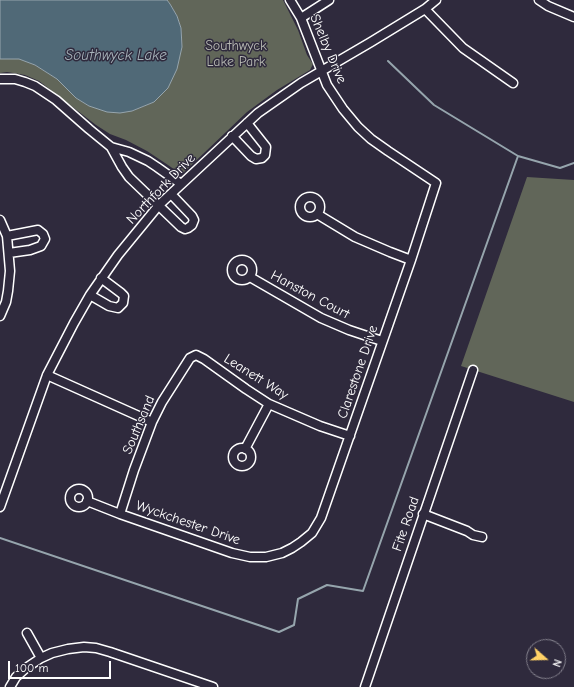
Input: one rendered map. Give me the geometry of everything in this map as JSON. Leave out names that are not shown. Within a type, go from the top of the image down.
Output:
[{"type":"street","name":"Shelby Drive","points":[[290,0],[301,18],[327,85],[343,109],[358,127],[371,139],[436,183]]},
{"type":"street","points":[[301,18],[329,0]]},
{"type":"street","name":"Northfork Drive","points":[[0,507],[47,375],[74,322],[101,278],[129,240],[159,205],[258,113],[296,86],[371,42],[436,0]]},
{"type":"street","points":[[539,0],[548,6],[574,17]]},
{"type":"street","points":[[424,9],[464,48],[513,82]]},
{"type":"street","points":[[0,79],[15,79],[25,82],[35,86],[56,100],[111,147],[129,177],[181,227],[185,229],[192,225],[194,220],[171,194]]},
{"type":"street","points":[[232,136],[251,156],[256,159],[262,158],[265,155],[266,148],[247,123]]},
{"type":"street","points":[[111,147],[129,152],[148,161],[181,184]]},
{"type":"street","name":"Clarestone Drive","points":[[282,553],[301,542],[312,533],[321,518],[411,260],[436,183]]},
{"type":"street","points":[[317,214],[355,237],[411,260]]},
{"type":"street","points":[[0,220],[7,236],[10,280],[6,302],[0,316]]},
{"type":"street","points":[[7,236],[38,230],[43,234],[45,239],[41,246],[30,250],[9,253]]},
{"type":"street","name":"Hanston Court","points":[[250,276],[321,318],[382,342]]},
{"type":"street","points":[[90,295],[109,306],[118,308],[123,303],[124,296],[101,278]]},
{"type":"street","name":"Leanett Way","points":[[196,355],[204,358],[269,404],[320,426],[350,436]]},
{"type":"street","name":"Southsand","points":[[120,514],[134,470],[152,422],[162,402],[190,358],[196,355]]},
{"type":"street","name":"Fite Road","points":[[365,687],[473,370]]},
{"type":"street","points":[[47,375],[152,422]]},
{"type":"street","points":[[245,449],[269,404]]},
{"type":"street","name":"Wyckchester Drive","points":[[88,501],[120,514],[232,553],[250,557],[266,557],[282,553]]},
{"type":"street","points":[[423,514],[468,531],[473,535],[482,537]]},
{"type":"street","points":[[27,633],[41,658]]},
{"type":"street","points":[[10,687],[16,678],[26,668],[41,658],[52,653],[84,647],[96,648],[110,652],[199,685],[213,687]]},
{"type":"green space","name":"Southwyck Lake Park","points":[[167,0],[283,0],[298,30],[307,55],[313,64],[310,70],[277,90],[247,112],[182,174],[147,151],[126,140],[110,134],[96,125],[39,81],[25,75],[7,72],[0,73],[0,59],[20,59],[35,65],[57,79],[76,98],[89,106],[132,111],[154,102],[168,88],[182,47],[181,28],[177,16]]},
{"type":"green space","points":[[527,177],[574,180],[574,402],[461,366]]},
{"type":"water","name":"Southwyck Lake","points":[[0,0],[167,0],[177,16],[181,28],[182,47],[177,69],[168,88],[154,102],[132,111],[120,113],[107,112],[89,106],[76,98],[57,79],[35,65],[19,59],[0,59]]},
{"type":"waterway","points":[[388,61],[434,105],[518,156],[560,168],[574,163]]},
{"type":"waterway","points":[[0,538],[279,632],[294,625],[298,599],[327,585],[363,591],[518,156]]}]
